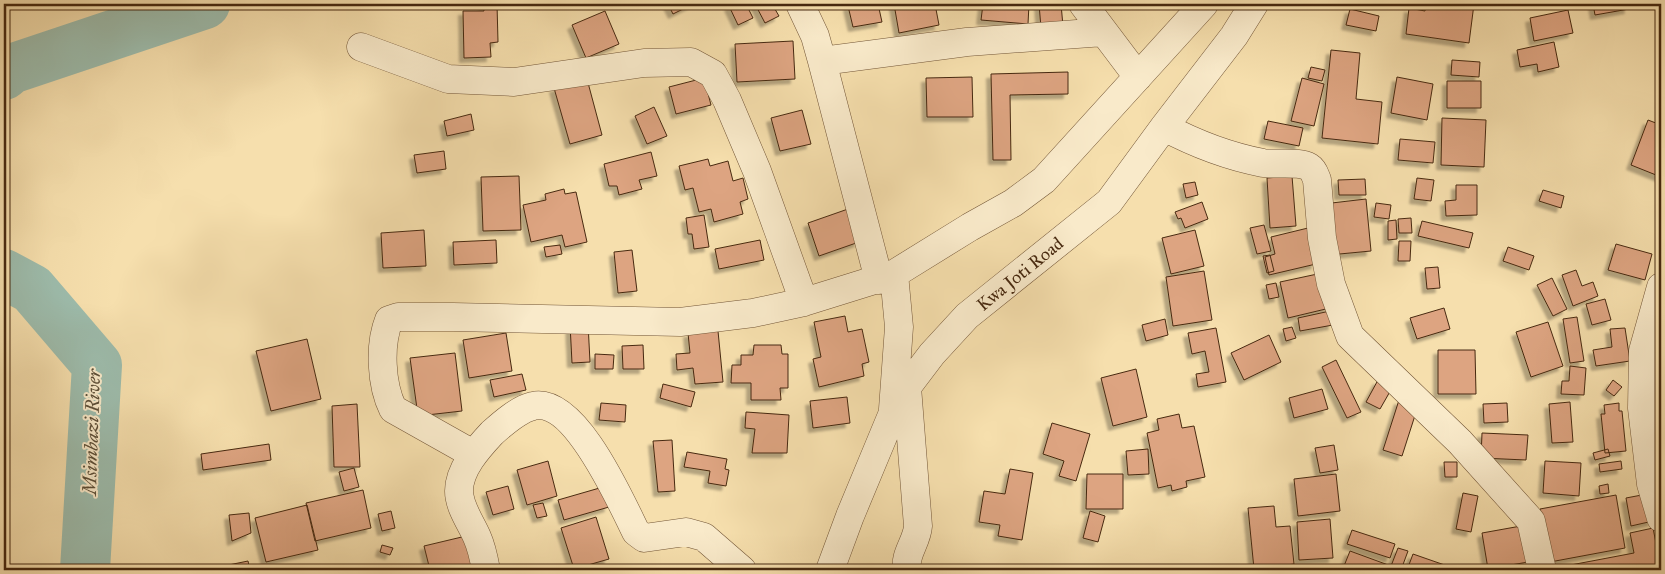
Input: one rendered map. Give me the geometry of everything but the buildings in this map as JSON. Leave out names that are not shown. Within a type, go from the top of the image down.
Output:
[{"type":"street","points":[[800,4],[815,36],[899,326],[892,415]]},
{"type":"street","points":[[1083,4],[1138,77]]},
{"type":"street","points":[[473,454],[393,408],[387,396],[384,380],[384,343],[389,320],[398,317],[453,316],[680,322],[753,313],[804,302],[886,277],[1013,203],[1044,180],[1204,4]]},
{"type":"street","name":"Kwa Joti Road","points":[[830,570],[892,415],[907,387],[932,354],[967,316],[1109,202],[1234,36],[1254,4]]},
{"type":"street","points":[[822,61],[967,42],[1104,32]]},
{"type":"street","points":[[361,47],[448,79],[514,82],[644,63],[691,62],[712,74],[727,100],[757,171],[804,302]]},
{"type":"street","points":[[1164,127],[1194,142],[1228,155],[1265,163],[1308,166],[1314,173],[1317,180],[1322,238],[1330,284],[1350,336],[1460,442],[1531,521],[1542,570]]},
{"type":"street","points":[[1661,287],[1643,351],[1642,408],[1651,484],[1661,518]]},
{"type":"street","points":[[906,570],[906,560],[917,536],[918,526],[907,387]]},
{"type":"street","points":[[486,570],[478,539],[461,504],[459,492],[461,479],[473,454],[506,420],[533,405],[552,408],[569,420],[604,468],[636,532],[644,538],[686,532],[704,537],[742,570]]},
{"type":"waterway","name":"Msimbazi River","points":[[4,75],[11,69],[205,4]]},
{"type":"waterway","name":"Msimbazi River","points":[[4,274],[32,289],[97,365],[85,570]]}]
